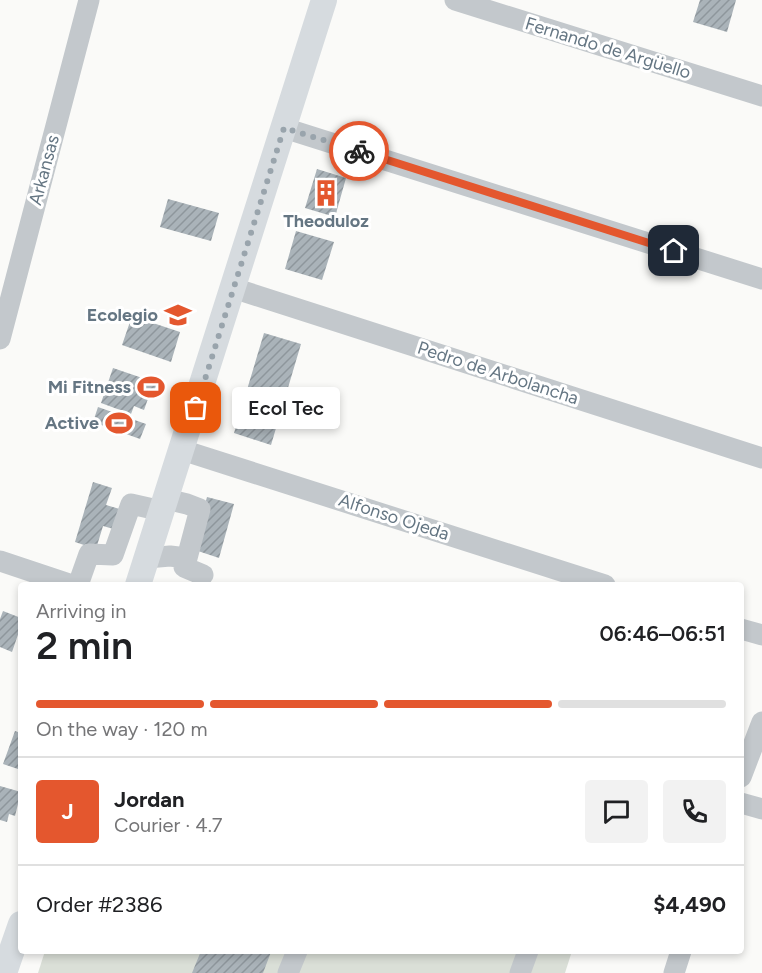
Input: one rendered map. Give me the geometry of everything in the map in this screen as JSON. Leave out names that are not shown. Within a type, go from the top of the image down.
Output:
[{"type":"main road","points":[[139,582],[324,0]]},
{"type":"main road","points":[[5,960],[18,931]]},
{"type":"street","name":"Arkansas","points":[[0,339],[89,0]]},
{"type":"street","name":"Fernando de Argüello","points":[[455,0],[762,96]]},
{"type":"street","points":[[284,128],[762,279]]},
{"type":"street","name":"Pedro de Arbolancha","points":[[233,288],[762,458]]},
{"type":"street","name":"Alfonso Ojeda","points":[[182,450],[596,582]]},
{"type":"street","points":[[79,582],[89,554],[113,555],[131,504],[187,504],[200,509],[184,567],[203,575]]},
{"type":"street","points":[[147,558],[170,556],[187,558]]},
{"type":"street","points":[[0,561],[63,582]]},
{"type":"street","points":[[744,630],[762,635]]},
{"type":"street","points":[[744,769],[762,722]]},
{"type":"street","points":[[744,803],[762,809]]},
{"type":"street","points":[[288,973],[296,954]]},
{"type":"street","points":[[520,973],[527,954]]},
{"type":"street","points":[[674,973],[680,954]]},
{"type":"shaded area","points":[[44,954],[571,954],[565,973],[38,973]]},
{"type":"building","points":[[700,0],[736,0],[727,32],[693,22]]},
{"type":"building","name":"Theoduloz","points":[[317,169],[346,178],[335,217],[305,208]]},
{"type":"building","points":[[168,199],[219,213],[211,241],[160,227]]},
{"type":"building","points":[[296,231],[334,242],[322,280],[285,269]]},
{"type":"building","points":[[132,316],[180,332],[171,362],[122,345]]},
{"type":"building","points":[[264,333],[301,344],[271,445],[234,433]]},
{"type":"building","points":[[113,368],[157,383],[152,398],[149,396],[144,410],[134,406],[131,414],[101,403]]},
{"type":"building","name":"Active","points":[[98,407],[146,424],[140,439],[93,422]]},
{"type":"building","points":[[93,482],[112,488],[106,505],[123,510],[117,530],[103,526],[96,549],[75,542]]},
{"type":"building","points":[[207,497],[234,504],[219,558],[198,551],[194,544]]},
{"type":"building","points":[[3,611],[18,617],[18,635],[12,652],[0,647],[0,619]]},
{"type":"building","points":[[15,731],[18,732],[18,769],[3,764]]},
{"type":"building","points":[[0,786],[18,791],[15,816],[9,814],[7,822],[0,820]]},
{"type":"building","points":[[200,954],[270,954],[263,973],[192,973]]},
{"type":"way so far","points":[[196,408],[284,128],[359,151]]},
{"type":"place","name":"Theoduloz","points":[[326,193]]},
{"type":"place","name":"Ecolegio","points":[[178,315]]},
{"type":"place","name":"Mi Fitness","points":[[151,387]]},
{"type":"place","name":"Ecol Tec","points":[[196,408]]},
{"type":"place","name":"Active","points":[[119,423]]},
{"type":"route","points":[[359,151],[674,251]]}]
